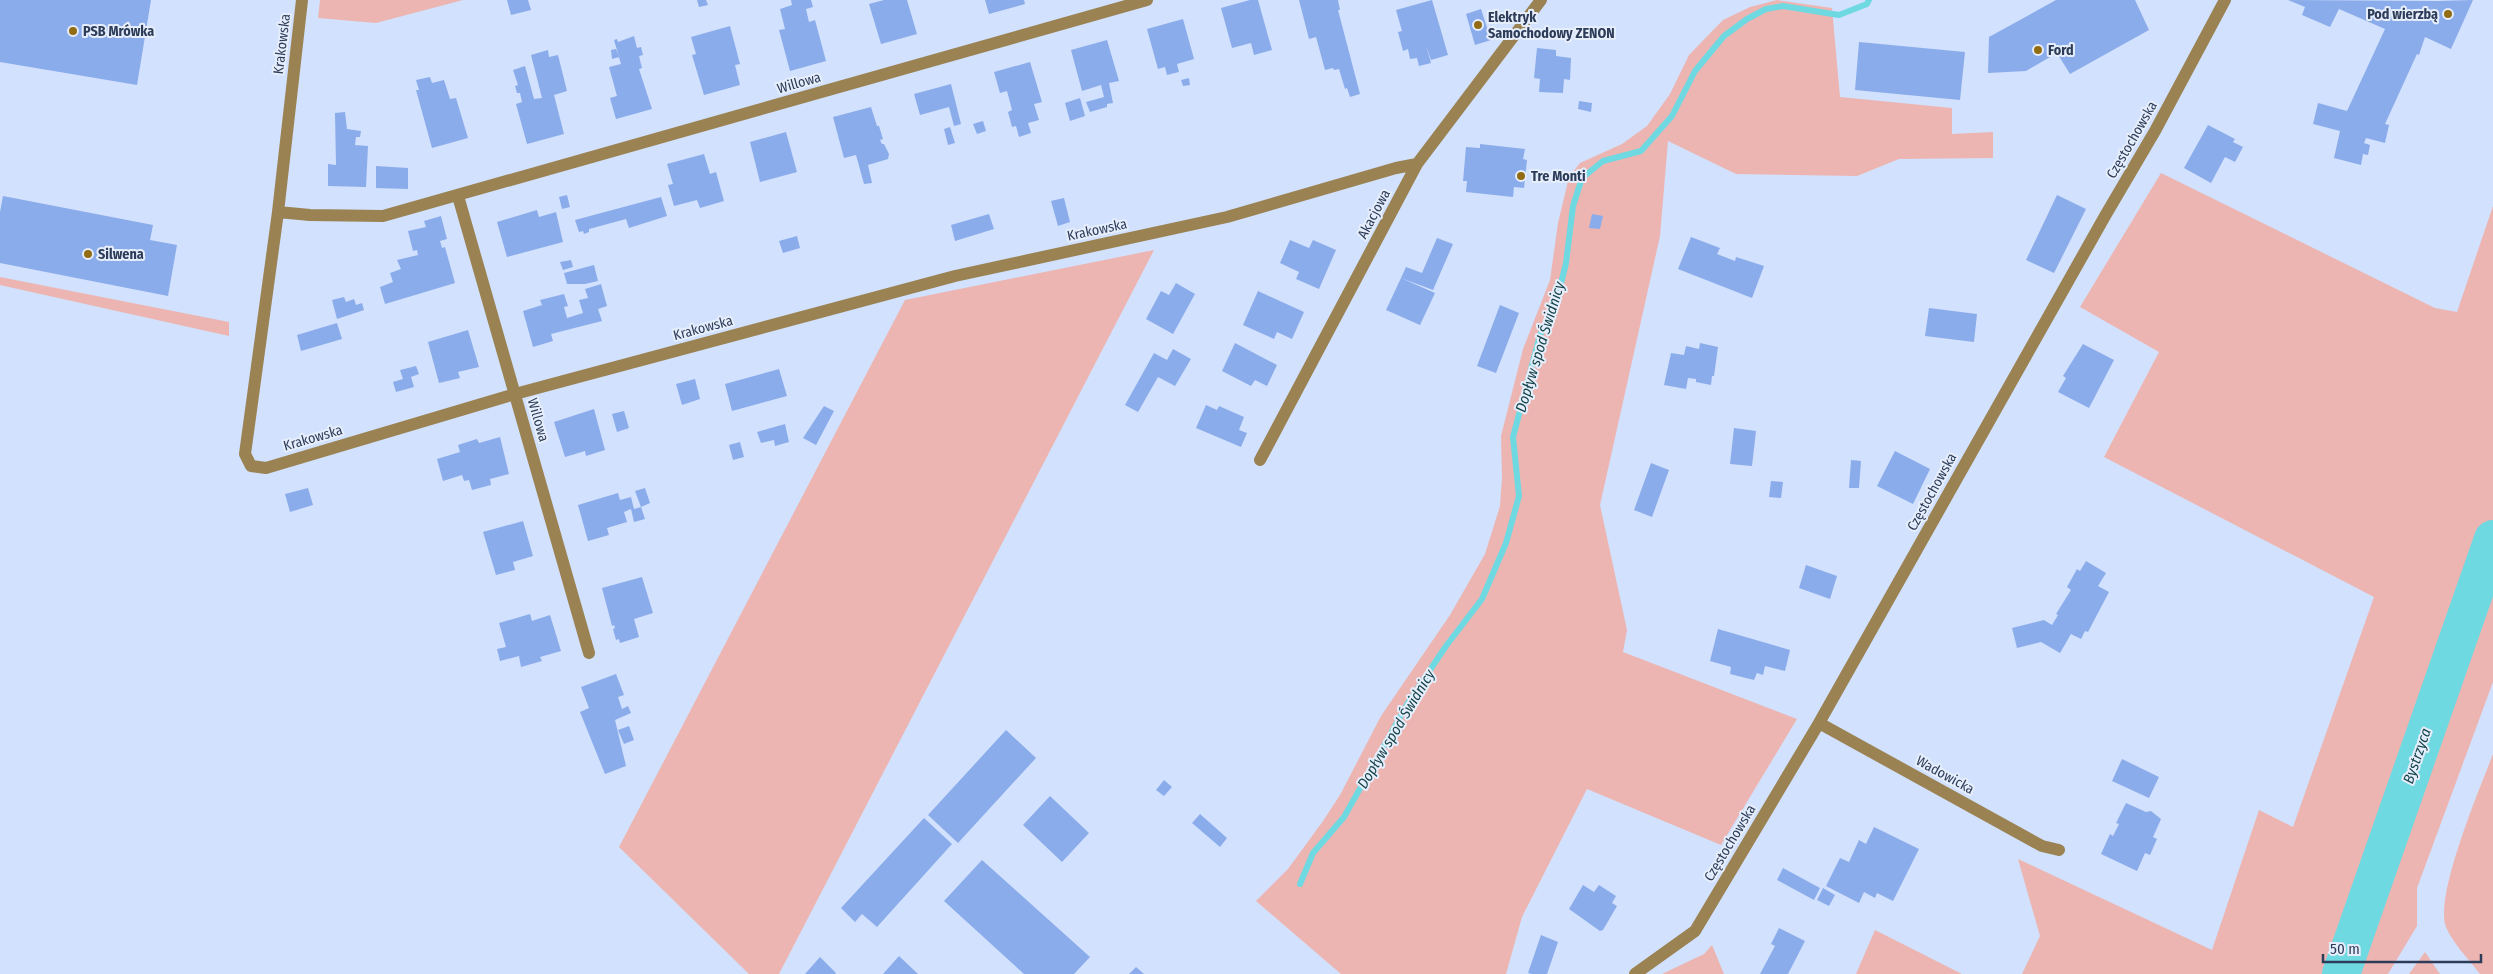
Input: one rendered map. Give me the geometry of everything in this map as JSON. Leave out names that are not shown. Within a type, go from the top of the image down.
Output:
[{"type":"street","name":"Krakowska","points":[[302,0],[278,212],[245,454],[251,466],[266,468],[516,394],[955,276],[1227,217],[1396,168],[1417,164]]},
{"type":"street","name":"Willowa","points":[[278,212],[310,215],[383,216],[1147,0]]},
{"type":"street","name":"Akacjowa","points":[[1260,460],[1417,164],[1541,0]]},
{"type":"street","name":"Częstochowska","points":[[1636,974],[1695,931],[1819,723],[2100,224],[2160,123],[2225,0]]},
{"type":"street","name":"Willowa","points":[[458,196],[589,653]]},
{"type":"street","name":"Wadowicka","points":[[1819,723],[2042,846],[2059,850]]},
{"type":"shaded area","points":[[320,0],[463,0],[376,23],[318,18]]},
{"type":"shaded area","points":[[1777,0],[1832,8],[1840,97],[1952,108],[1952,134],[1993,132],[1993,158],[1899,159],[1857,176],[1736,174],[1668,141],[1660,236],[1600,505],[1627,630],[1623,652],[1797,719],[1721,845],[1587,789],[1522,917],[1506,974],[1341,974],[1256,901],[1288,869],[1323,821],[1340,795],[1381,716],[1450,615],[1485,554],[1500,506],[1502,478],[1501,436],[1523,349],[1550,280],[1558,223],[1569,177],[1580,163],[1622,144],[1647,126],[1670,94],[1689,55],[1723,20],[1750,7]]},
{"type":"shaded area","points":[[2161,173],[2435,308],[2457,312],[2493,206],[2493,682],[2417,888],[2417,926],[2388,974],[2022,974],[2040,936],[2018,859],[2212,950],[2259,810],[2293,827],[2374,597],[2104,457],[2159,352],[2080,307]]},
{"type":"shaded area","points":[[1154,250],[779,974],[749,974],[619,847],[905,300]]},
{"type":"shaded area","points":[[0,277],[229,322],[229,336],[0,285]]},
{"type":"shaded area","points":[[2493,754],[2493,974],[2480,974],[2449,933],[2446,927],[2444,912],[2446,892],[2460,842]]},
{"type":"shaded area","points":[[1875,930],[1962,974],[1856,974]]},
{"type":"shaded area","points":[[1712,945],[1724,974],[1662,974],[1704,954]]},
{"type":"shaded area","points":[[2425,952],[2440,974],[2409,974]]},
{"type":"building","name":"PSB Mrówka","points":[[0,0],[151,0],[137,85],[0,62]]},
{"type":"building","points":[[507,0],[528,0],[531,10],[511,15]]},
{"type":"building","points":[[697,0],[706,0],[708,5],[699,7]]},
{"type":"building","points":[[791,0],[811,0],[813,7],[806,9],[809,22],[815,20],[826,61],[790,71],[779,30],[785,29],[780,9],[792,5]]},
{"type":"building","points":[[884,0],[907,0],[917,34],[881,44],[869,4]]},
{"type":"building","points":[[985,0],[1024,0],[1025,4],[989,14]]},
{"type":"building","points":[[1250,0],[1258,0],[1272,50],[1254,55],[1251,43],[1232,48],[1221,8]]},
{"type":"building","points":[[1299,0],[1338,0],[1340,10],[1338,10],[1360,94],[1350,97],[1347,88],[1345,89],[1339,69],[1325,70],[1316,37],[1309,39]]},
{"type":"building","points":[[1432,0],[1448,55],[1431,60],[1426,45],[1431,63],[1419,66],[1417,58],[1410,59],[1408,49],[1403,51],[1398,32],[1402,31],[1396,10]]},
{"type":"building","points":[[2056,0],[2135,0],[2149,30],[2070,74],[2057,53],[2026,71],[1988,73],[1989,37]]},
{"type":"building","points":[[2288,0],[2473,0],[2451,49],[2425,37],[2419,55],[2417,54],[2385,124],[2389,125],[2385,143],[2366,138],[2364,143],[2370,145],[2368,155],[2363,154],[2361,165],[2334,158],[2340,131],[2313,124],[2318,103],[2347,111],[2385,29],[2339,9],[2330,27],[2302,15],[2305,7]]},
{"type":"building","points":[[1481,9],[1491,40],[1475,45],[1466,14]]},
{"type":"building","points":[[1183,19],[1194,59],[1177,64],[1179,72],[1167,75],[1165,67],[1158,69],[1147,29]]},
{"type":"building","points":[[730,26],[740,64],[735,65],[740,85],[704,95],[692,55],[696,54],[691,37]]},
{"type":"building","points":[[634,36],[637,48],[641,47],[643,55],[639,56],[642,68],[639,69],[652,109],[616,119],[610,98],[617,96],[609,67],[621,64],[614,40],[617,39],[618,42]]},
{"type":"building","points":[[1107,40],[1119,81],[1109,83],[1113,103],[1107,104],[1107,107],[1090,112],[1086,102],[1104,97],[1101,85],[1082,91],[1071,50]]},
{"type":"building","points":[[1859,42],[1965,52],[1960,100],[1855,90]]},
{"type":"building","points":[[1537,48],[1556,50],[1556,56],[1571,58],[1570,80],[1564,79],[1563,93],[1539,92],[1540,79],[1534,78]]},
{"type":"building","points":[[616,49],[619,57],[612,59],[611,50]]},
{"type":"building","points":[[548,50],[549,57],[558,55],[567,91],[554,95],[564,134],[527,144],[516,104],[522,102],[520,93],[517,93],[515,86],[518,85],[513,70],[525,66],[534,99],[542,98],[531,55]]},
{"type":"building","points":[[1030,62],[1042,102],[1034,104],[1039,120],[1028,123],[1031,133],[1019,137],[1016,126],[1012,127],[1008,112],[1012,110],[1007,91],[1000,93],[994,72]]},
{"type":"building","points":[[430,77],[432,83],[444,80],[450,99],[456,98],[468,138],[432,148],[416,90],[419,90],[416,80]]},
{"type":"building","points":[[1189,78],[1190,85],[1183,86],[1181,80]]},
{"type":"building","points":[[951,84],[961,124],[954,126],[949,107],[920,115],[914,94]]},
{"type":"building","points":[[1080,98],[1085,116],[1070,121],[1065,103]]},
{"type":"building","points":[[1579,101],[1592,103],[1591,112],[1578,109]]},
{"type":"building","points":[[871,107],[883,139],[880,140],[889,154],[888,159],[868,165],[872,183],[864,184],[856,155],[844,158],[833,117]]},
{"type":"building","points":[[345,112],[347,129],[361,131],[360,137],[356,137],[355,145],[368,146],[366,187],[328,186],[328,164],[336,165],[335,113]]},
{"type":"building","points":[[983,121],[986,131],[977,134],[973,124]]},
{"type":"building","points":[[2208,125],[2235,139],[2233,142],[2243,147],[2235,162],[2225,157],[2211,183],[2184,168]]},
{"type":"building","points":[[950,127],[955,143],[948,145],[944,129]]},
{"type":"building","points":[[786,132],[797,172],[760,182],[750,142]]},
{"type":"building","points":[[1480,144],[1525,149],[1523,159],[1527,160],[1524,188],[1514,187],[1513,197],[1466,192],[1467,181],[1463,181],[1466,147],[1480,148]]},
{"type":"building","points":[[704,154],[710,174],[716,172],[724,201],[700,208],[697,200],[674,206],[668,185],[673,184],[667,164]]},
{"type":"building","points":[[376,166],[408,168],[408,189],[376,188]]},
{"type":"building","points":[[567,195],[570,207],[562,209],[559,197]]},
{"type":"building","points":[[2057,195],[2086,209],[2054,273],[2026,260]]},
{"type":"building","name":"Silwena","points":[[3,196],[153,225],[150,240],[177,245],[168,296],[0,263],[0,212]]},
{"type":"building","points":[[661,197],[667,216],[629,228],[626,219],[589,229],[589,232],[584,234],[583,231],[579,232],[575,220]]},
{"type":"building","points":[[1064,198],[1070,222],[1058,226],[1051,201]]},
{"type":"building","points":[[537,210],[539,217],[556,212],[563,242],[507,257],[497,222]]},
{"type":"building","points":[[989,214],[994,229],[955,241],[951,225]]},
{"type":"building","points":[[1592,214],[1603,216],[1600,229],[1589,228]]},
{"type":"building","points":[[441,216],[447,239],[440,241],[442,248],[445,247],[455,283],[385,304],[380,287],[393,282],[390,273],[401,269],[397,260],[418,255],[417,250],[413,251],[408,231],[426,227],[424,221]]},
{"type":"building","points":[[797,236],[800,248],[783,253],[779,241]]},
{"type":"building","points":[[1691,237],[1720,248],[1717,254],[1735,261],[1736,257],[1764,266],[1752,298],[1678,269]]},
{"type":"building","points":[[1437,238],[1453,244],[1433,290],[1401,278],[1406,267],[1422,273]]},
{"type":"building","points":[[1290,240],[1309,248],[1313,240],[1336,250],[1319,289],[1296,279],[1299,272],[1280,263]]},
{"type":"building","points":[[571,260],[573,267],[563,270],[560,262]]},
{"type":"building","points":[[594,265],[598,281],[585,284],[567,284],[564,273]]},
{"type":"building","points":[[1401,278],[1435,293],[1420,325],[1386,310]]},
{"type":"building","points":[[1176,283],[1195,294],[1173,334],[1146,319],[1161,291],[1169,295]]},
{"type":"building","points":[[601,284],[607,306],[598,309],[602,321],[551,334],[553,341],[533,347],[523,311],[542,305],[540,300],[564,294],[568,306],[564,307],[567,318],[583,313],[579,300],[588,298],[585,289]]},
{"type":"building","points":[[1258,291],[1304,312],[1292,339],[1277,332],[1274,339],[1243,325]]},
{"type":"building","points":[[344,297],[346,302],[354,299],[356,305],[362,303],[364,310],[337,319],[332,300]]},
{"type":"building","points":[[1500,305],[1519,313],[1496,373],[1477,366]]},
{"type":"building","points":[[1929,308],[1977,314],[1974,342],[1925,336]]},
{"type":"building","points":[[337,323],[342,339],[301,351],[297,335]]},
{"type":"building","points":[[468,330],[479,367],[458,372],[460,378],[439,383],[428,342]]},
{"type":"building","points":[[1235,343],[1277,365],[1267,386],[1255,380],[1251,386],[1222,371]]},
{"type":"building","points":[[1700,343],[1718,347],[1711,385],[1688,378],[1686,389],[1664,385],[1671,353],[1684,355],[1686,346],[1699,349]]},
{"type":"building","points":[[2083,344],[2114,360],[2089,408],[2058,392],[2066,378],[2063,376]]},
{"type":"building","points":[[1173,349],[1191,359],[1175,386],[1158,377],[1138,412],[1125,405],[1154,353],[1167,360]]},
{"type":"building","points":[[416,366],[419,374],[411,377],[414,387],[396,392],[393,382],[403,379],[400,370]]},
{"type":"building","points":[[779,369],[787,396],[732,411],[725,384]]},
{"type":"building","points":[[695,379],[700,399],[682,405],[676,384]]},
{"type":"building","points":[[1206,405],[1217,410],[1219,406],[1244,417],[1239,430],[1247,433],[1241,447],[1196,428]]},
{"type":"building","points":[[824,406],[834,411],[816,445],[803,438]]},
{"type":"building","points":[[594,409],[605,450],[586,456],[585,451],[565,457],[554,422]]},
{"type":"building","points":[[624,411],[629,428],[617,432],[612,414]]},
{"type":"building","points":[[785,424],[789,442],[775,446],[774,440],[761,443],[757,432]]},
{"type":"building","points":[[1734,428],[1756,431],[1752,466],[1730,464]]},
{"type":"building","points":[[500,437],[509,474],[490,479],[491,485],[472,490],[469,480],[464,481],[462,475],[443,481],[437,459],[460,452],[458,445],[477,439],[479,443]]},
{"type":"building","points":[[740,442],[744,457],[733,460],[729,445]]},
{"type":"building","points":[[1895,451],[1930,469],[1913,504],[1877,486]]},
{"type":"building","points":[[1851,460],[1861,461],[1859,488],[1849,488]]},
{"type":"building","points":[[1651,463],[1669,470],[1652,517],[1634,510]]},
{"type":"building","points":[[1771,481],[1783,482],[1781,498],[1769,497]]},
{"type":"building","points":[[308,488],[313,505],[290,512],[285,494]]},
{"type":"building","points":[[645,488],[650,503],[641,507],[635,491]]},
{"type":"building","points":[[618,493],[620,500],[631,497],[634,509],[641,507],[645,519],[634,522],[631,509],[624,512],[627,522],[607,528],[609,535],[588,541],[578,505]]},
{"type":"building","points":[[523,521],[533,556],[513,562],[515,570],[496,575],[483,532]]},
{"type":"building","points":[[2086,561],[2106,573],[2098,586],[2109,592],[2088,632],[2085,631],[2081,639],[2071,634],[2060,653],[2041,642],[2017,648],[2012,628],[2044,620],[2052,625],[2058,615],[2056,614],[2071,590],[2067,587],[2077,569],[2080,571]]},
{"type":"building","points":[[1806,565],[1837,576],[1830,599],[1799,588]]},
{"type":"building","points":[[642,577],[653,613],[634,619],[639,637],[620,643],[619,639],[616,640],[613,629],[615,628],[614,625],[612,626],[602,588]]},
{"type":"building","points":[[530,614],[532,621],[550,615],[561,651],[540,657],[542,661],[521,667],[519,656],[500,661],[497,649],[506,647],[499,623]]},
{"type":"building","points":[[1718,629],[1790,650],[1785,671],[1765,666],[1763,675],[1757,673],[1754,680],[1730,674],[1731,667],[1710,661]]},
{"type":"building","points":[[616,674],[624,695],[618,697],[622,709],[628,706],[631,713],[615,720],[626,766],[605,774],[580,712],[589,708],[581,687]]},
{"type":"building","points":[[629,726],[634,740],[624,744],[618,730]]},
{"type":"building","points":[[1006,730],[1036,758],[958,843],[928,815]]},
{"type":"building","points":[[2122,759],[2159,777],[2149,798],[2112,781]]},
{"type":"building","points":[[1164,780],[1172,787],[1164,796],[1156,790]]},
{"type":"building","points":[[1050,796],[1089,833],[1062,862],[1023,825]]},
{"type":"building","points":[[2126,803],[2146,812],[2151,811],[2161,819],[2153,837],[2157,839],[2150,855],[2145,853],[2137,871],[2101,854],[2110,834],[2113,836],[2119,824],[2116,823]]},
{"type":"building","points":[[1200,814],[1227,838],[1220,847],[1192,823]]},
{"type":"building","points":[[924,818],[952,844],[877,927],[862,914],[855,922],[841,908]]},
{"type":"building","points":[[1874,827],[1919,849],[1893,901],[1877,893],[1875,898],[1864,892],[1859,903],[1826,886],[1840,858],[1849,862],[1859,840],[1866,844]]},
{"type":"building","points":[[982,860],[1090,957],[1074,974],[1024,974],[944,901]]},
{"type":"building","points":[[1783,868],[1820,888],[1814,900],[1777,880]]},
{"type":"building","points":[[1583,885],[1594,892],[1599,885],[1616,896],[1612,903],[1617,906],[1603,930],[1600,931],[1569,909]]},
{"type":"building","points":[[1823,888],[1835,895],[1829,906],[1817,900]]},
{"type":"building","points":[[1779,928],[1805,941],[1788,974],[1760,974],[1775,946],[1771,944]]},
{"type":"building","points":[[1541,935],[1558,942],[1547,974],[1528,973]]},
{"type":"building","points":[[899,956],[918,974],[883,974]]},
{"type":"building","points":[[820,957],[836,973],[805,974]]},
{"type":"building","points":[[1136,967],[1144,974],[1129,974]]},
{"type":"waterway","name":"Dopływ spod Świdnicy","points":[[1300,884],[1313,853],[1344,817],[1408,703],[1446,646],[1482,599],[1506,543],[1519,496],[1513,437],[1540,335],[1557,300],[1566,263],[1573,206],[1582,178],[1603,161],[1641,151],[1672,116],[1695,71],[1724,36],[1747,19],[1766,9],[1783,6],[1839,15],[1867,4],[1869,0]]},
{"type":"waterway","name":"Bystrzyca","points":[[2341,974],[2493,539]]},
{"type":"place","name":"Pod wierzbą","points":[[2448,14]]},
{"type":"place","name":"Elektryk Samochodowy ZENON","points":[[1478,25]]},
{"type":"place","name":"PSB Mrówka","points":[[73,31]]},
{"type":"place","name":"Ford","points":[[2038,50]]},
{"type":"place","name":"Tre Monti","points":[[1521,176]]},
{"type":"place","name":"Silwena","points":[[88,254]]}]
